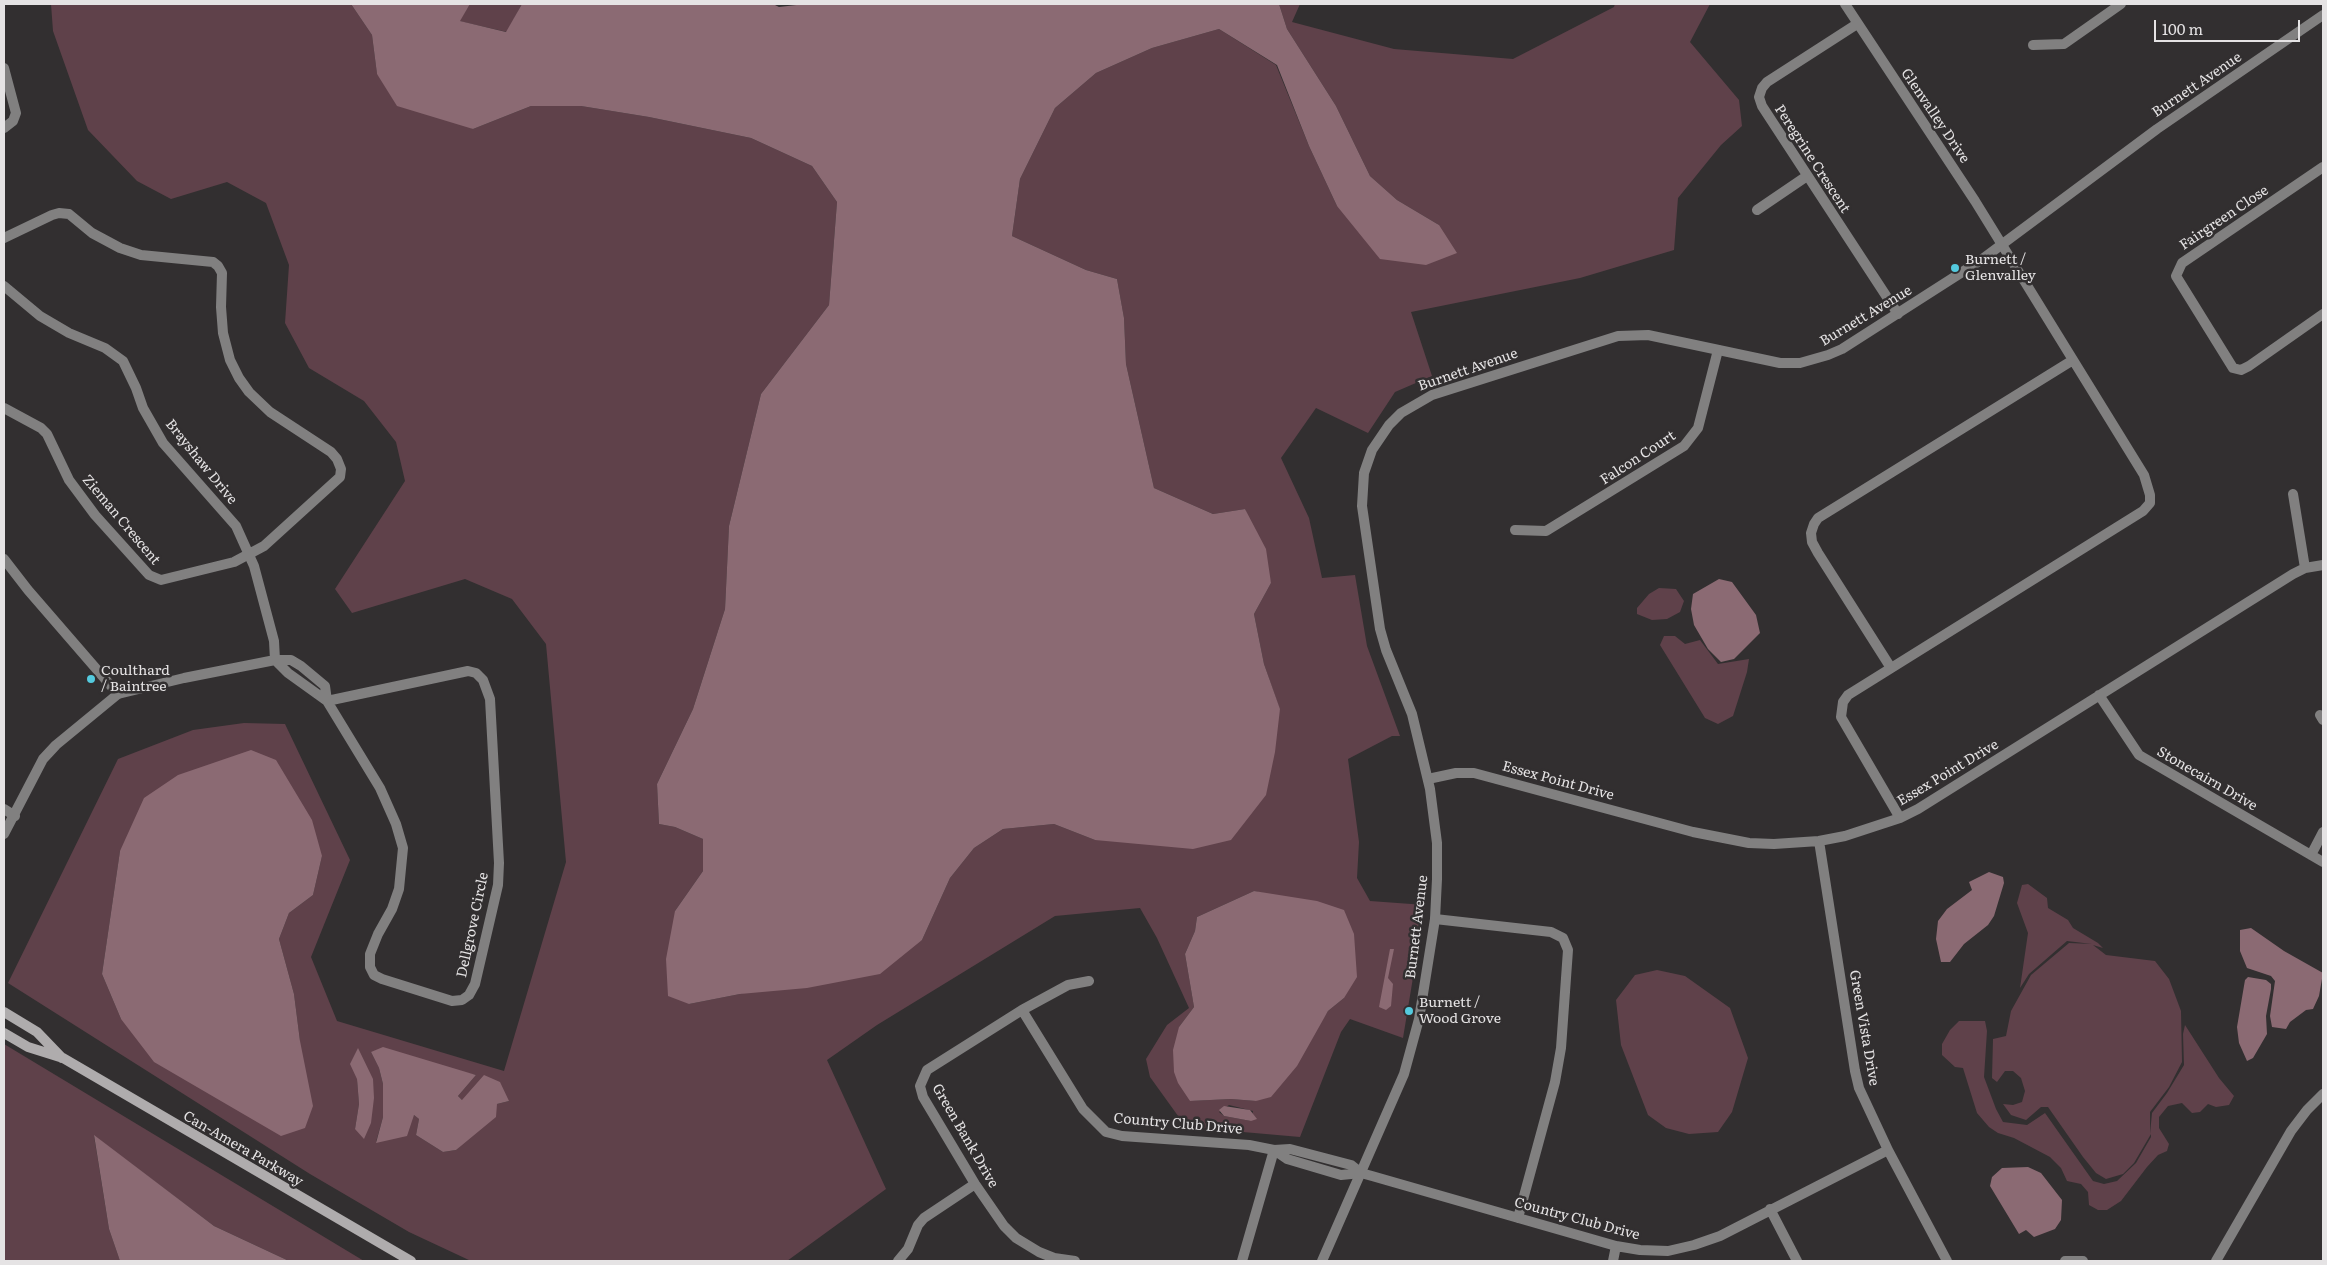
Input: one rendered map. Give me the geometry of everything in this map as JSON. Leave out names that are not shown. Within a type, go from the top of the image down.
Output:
[{"type":"main road","name":"Can-Amera Parkway","points":[[4,1012],[37,1032],[63,1058]]},
{"type":"main road","name":"Can-Amera Parkway","points":[[4,1032],[28,1047],[63,1058],[411,1261]]},
{"type":"street","name":"Glenvalley Drive","points":[[1845,4],[1975,201],[2144,475],[2150,495],[2150,503],[2143,511],[1890,668]]},
{"type":"street","points":[[2033,45],[2064,44],[2120,4]]},
{"type":"street","name":"Burnett Avenue","points":[[1322,1261],[1404,1074],[1419,1019],[1434,919],[1437,843],[1428,779],[1412,714],[1386,650],[1380,629],[1362,506],[1364,473],[1372,450],[1401,413],[1432,395],[1618,336],[1648,335],[1780,363],[1814,360],[1842,349],[1946,284],[2157,129],[2323,15]]},
{"type":"street","name":"Peregrine Crescent","points":[[1858,24],[1767,82],[1762,88],[1759,97],[1762,106],[1898,314]]},
{"type":"street","points":[[4,68],[16,113],[13,121],[4,128]]},
{"type":"street","name":"Fairgreen Close","points":[[2323,167],[2182,263],[2176,276],[2233,368],[2241,370],[2249,366],[2323,314]]},
{"type":"street","points":[[1757,210],[1807,176]]},
{"type":"street","points":[[4,238],[52,215],[60,213],[69,214],[92,233],[141,255],[213,262],[218,266],[222,272],[221,307],[224,333],[230,360],[239,378],[249,392],[270,412],[330,452],[337,459],[341,469],[340,477],[334,484],[264,546],[250,554]]},
{"type":"street","name":"Brayshaw Drive","points":[[4,286],[40,316],[69,332],[105,348],[123,361],[143,408],[163,443],[236,526],[250,554],[274,641],[275,660]]},
{"type":"street","name":"Falcon Court","points":[[1515,530],[1546,531],[1684,446],[1698,428],[1718,350]]},
{"type":"street","points":[[1900,818],[1841,717],[1843,702],[1848,695],[1890,668],[1812,542],[1811,533],[1814,524],[1818,518],[2073,360]]},
{"type":"street","name":"Zieman Crescent","points":[[4,408],[41,428],[47,434],[69,480],[95,515],[154,579],[161,580],[216,567],[234,562],[250,554]]},
{"type":"street","points":[[2293,494],[2305,568]]},
{"type":"street","points":[[4,559],[28,590],[118,694]]},
{"type":"street","name":"Essex Point Drive","points":[[1428,779],[1456,773],[1474,773],[1693,832],[1748,843],[1774,844],[1819,841],[1845,836],[1900,818],[1982,770],[2278,583],[2305,568],[2323,565]]},
{"type":"street","points":[[4,834],[43,759],[56,745],[118,694],[193,676],[275,660]]},
{"type":"street","name":"Dellgrove Circle","points":[[275,660],[288,673],[327,701],[380,788],[396,824],[402,848],[399,889],[392,909],[373,947],[370,967],[374,975],[452,1001],[462,1000],[470,995],[475,984],[498,885],[499,854],[490,700],[483,680],[476,673],[468,671],[327,701]]},
{"type":"street","name":"Stonecairn Drive","points":[[2099,695],[2139,755],[2323,862]]},
{"type":"street","points":[[4,809],[15,816]]},
{"type":"street","points":[[2311,855],[2323,832]]},
{"type":"street","name":"Green Vista Drive","points":[[1819,841],[1855,1071],[1872,1118],[1947,1261]]},
{"type":"street","points":[[1434,919],[1551,932],[1563,938],[1568,950],[1561,1048],[1555,1082],[1518,1218]]},
{"type":"street","name":"Green Bank Drive","points":[[1075,1261],[1054,1258],[1039,1252],[1016,1238],[1004,1226],[923,1097],[920,1086],[927,1070],[1022,1010],[1068,985],[1089,981]]},
{"type":"street","name":"Country Club Drive","points":[[1022,1010],[1083,1109],[1106,1132],[1122,1136],[1249,1145],[1274,1150],[1287,1159],[1340,1175],[1362,1173],[1616,1246],[1640,1250],[1668,1251],[1720,1236],[1888,1150]]},
{"type":"street","points":[[2216,1261],[2291,1131],[2307,1110],[2323,1094]]},
{"type":"street","points":[[1242,1261],[1274,1150]]},
{"type":"street","points":[[898,1261],[908,1249],[918,1226],[924,1218],[976,1184]]},
{"type":"street","points":[[1770,1209],[1797,1261]]},
{"type":"street","points":[[1613,1261],[1616,1246]]},
{"type":"street","points":[[2065,1261],[2083,1261]]},
{"type":"shaded area","points":[[51,4],[351,4],[372,35],[377,74],[473,129],[531,106],[581,106],[649,117],[751,138],[812,166],[837,202],[829,305],[761,394],[729,526],[725,609],[693,709],[657,784],[659,824],[675,827],[703,839],[703,871],[675,911],[689,1004],[740,994],[922,940],[950,878],[974,848],[1003,829],[1054,824],[1095,840],[1280,710],[1264,664],[1254,614],[1271,583],[1245,509],[1213,514],[1154,488],[1126,364],[1124,318],[1117,279],[1086,270],[1012,236],[1020,179],[1055,108],[1096,73],[1152,48],[1219,29],[1276,65],[1309,146],[1337,206],[1439,225],[1397,200],[1370,176],[1336,106],[1287,29],[1279,4],[1300,4],[1292,22],[1394,49],[1513,59],[1614,7],[1615,4],[1710,4],[1690,42],[1739,100],[1742,126],[1721,145],[1678,198],[1674,250],[1580,278],[1411,312],[1432,376],[1395,392],[1368,433],[1316,408],[1281,458],[1309,518],[1322,578],[1355,575],[1367,646],[1400,736],[1392,736],[1348,759],[1359,842],[1357,878],[1370,901],[1425,905],[1403,1038],[1350,1019],[1341,1032],[1300,1137],[1186,1127],[1150,1077],[1146,1059],[1167,1025],[1189,1008],[1157,938],[1140,908],[1055,916],[877,1025],[827,1060],[886,1189],[787,1261],[471,1261],[409,1232],[310,1174],[8,983],[118,759],[193,730],[244,723],[285,724],[350,860],[311,957],[337,1021],[504,1071],[566,862],[546,644],[512,599],[465,579],[352,613],[335,589],[405,481],[396,442],[364,401],[309,368],[285,323],[289,265],[266,203],[227,182],[171,199],[137,181],[88,130],[53,31]],"holes":[[[120,851],[322,856],[313,895],[289,913],[279,939],[294,994],[300,1041],[121,1019],[102,974]],[[1254,891],[1281,897],[1344,998],[1328,1011],[1312,1036],[1256,1101],[1231,1099],[1190,1101],[1179,1027],[1194,1007],[1185,954],[1195,931],[1197,917]],[[371,1052],[476,1075],[458,1096],[462,1100],[509,1101],[497,1104],[456,1150],[443,1152],[416,1135],[419,1119],[414,1115],[376,1142],[383,1117],[383,1084],[379,1068]],[[357,1079],[371,1123],[355,1129],[359,1104]],[[1229,1105],[1253,1111],[1251,1121],[1224,1116],[1219,1112]]]},
{"type":"shaded area","points":[[351,4],[470,4],[460,21],[506,32],[522,4],[773,4],[779,7],[805,4],[1279,4],[1287,29],[1336,106],[1370,176],[1397,200],[1439,225],[1457,253],[1426,265],[1380,259],[1337,206],[1309,146],[1277,65],[1219,29],[1152,48],[1096,73],[1055,108],[1020,179],[1012,236],[1086,270],[1117,279],[1124,318],[1126,364],[1154,488],[1213,514],[1245,509],[1266,549],[1271,583],[1254,614],[1264,664],[1280,709],[1275,752],[1266,795],[1231,840],[1193,849],[1095,840],[1054,824],[1003,829],[974,848],[950,878],[922,940],[880,974],[807,988],[740,994],[689,1004],[668,996],[666,959],[675,911],[703,871],[703,839],[675,827],[659,824],[657,784],[693,709],[725,609],[729,526],[761,394],[829,305],[837,202],[812,166],[751,138],[649,117],[581,106],[531,106],[473,129],[397,106],[377,74],[372,35]]},
{"type":"shaded area","points":[[470,4],[522,4],[507,32],[459,21]]},
{"type":"shaded area","points":[[1719,579],[1732,582],[1756,615],[1760,633],[1734,659],[1721,662],[1708,649],[1694,625],[1691,609],[1693,594]]},
{"type":"shaded area","points":[[1659,588],[1676,589],[1684,601],[1680,612],[1667,619],[1652,620],[1637,614],[1637,608],[1649,594]]},
{"type":"shaded area","points":[[1664,636],[1675,636],[1685,644],[1700,640],[1718,664],[1749,659],[1747,672],[1733,716],[1718,724],[1705,718],[1660,645]]},
{"type":"shaded area","points":[[251,750],[276,760],[312,820],[322,856],[313,895],[289,913],[279,939],[294,994],[300,1041],[313,1106],[305,1128],[281,1136],[154,1062],[121,1019],[102,974],[120,851],[144,798],[178,775]]},
{"type":"shaded area","points":[[1989,872],[2003,877],[2004,883],[1994,916],[1988,925],[1964,944],[1950,962],[1941,962],[1936,939],[1938,921],[1947,909],[1972,890],[1969,882]]},
{"type":"shaded area","points":[[2028,884],[2047,898],[2048,908],[2068,920],[2073,928],[2098,943],[2103,948],[2093,945],[2106,955],[2155,961],[2169,979],[2181,1011],[2182,1062],[2169,1087],[2150,1112],[2150,1134],[2152,1113],[2184,1065],[2183,1034],[2185,1025],[2219,1078],[2234,1096],[2229,1105],[2216,1107],[2208,1104],[2200,1112],[2192,1113],[2182,1103],[2168,1106],[2159,1117],[2159,1128],[2169,1144],[2167,1151],[2158,1155],[2121,1201],[2107,1210],[2098,1210],[2089,1205],[2088,1192],[2081,1184],[2067,1181],[2061,1168],[2050,1157],[1989,1127],[1977,1113],[1963,1068],[1955,1067],[1942,1055],[1942,1044],[1950,1030],[1959,1021],[1985,1021],[1987,1031],[1984,1077],[2003,1122],[2027,1125],[2045,1113],[2093,1181],[2104,1184],[2117,1181],[2136,1163],[2151,1137],[2151,1134],[2134,1163],[2123,1174],[2106,1179],[2096,1173],[2083,1157],[2048,1107],[2041,1107],[2026,1120],[2011,1115],[2003,1104],[2013,1105],[2022,1102],[2025,1091],[2021,1078],[2013,1071],[2005,1071],[1997,1082],[1992,1078],[1993,1039],[2006,1036],[2011,1011],[2031,975],[2069,943],[2092,944],[2067,941],[2029,974],[2020,988],[2028,933],[2017,903],[2022,885]]},
{"type":"shaded area","points":[[1254,891],[1317,901],[1344,910],[1354,934],[1357,977],[1344,998],[1328,1011],[1297,1066],[1271,1097],[1256,1101],[1231,1099],[1190,1101],[1178,1083],[1174,1072],[1173,1050],[1179,1027],[1194,1007],[1185,954],[1195,931],[1197,917]]},
{"type":"shaded area","points":[[2251,928],[2284,951],[2323,973],[2319,996],[2313,1009],[2306,1010],[2290,1022],[2286,1029],[2272,1027],[2270,1016],[2275,981],[2271,976],[2247,968],[2240,951],[2240,930]]},
{"type":"shaded area","points":[[1390,949],[1394,949],[1388,978],[1393,984],[1391,1006],[1386,1010],[1379,1007]]},
{"type":"shaded area","points":[[1657,970],[1685,976],[1730,1008],[1748,1058],[1732,1112],[1718,1132],[1689,1134],[1666,1128],[1648,1115],[1621,1045],[1616,1000],[1635,975]]},
{"type":"shaded area","points":[[2248,977],[2266,980],[2271,984],[2271,989],[2266,1016],[2267,1034],[2253,1058],[2247,1061],[2239,1043],[2237,1027],[2245,980]]},
{"type":"shaded area","points":[[4,1044],[364,1261],[289,1261],[214,1226],[94,1136],[109,1229],[120,1261],[4,1261]]},
{"type":"shaded area","points":[[383,1047],[476,1075],[458,1096],[462,1100],[484,1075],[500,1082],[509,1101],[497,1104],[496,1117],[456,1150],[443,1152],[416,1135],[419,1119],[414,1115],[407,1136],[376,1143],[383,1117],[383,1084],[379,1068],[371,1052]]},
{"type":"shaded area","points":[[358,1048],[373,1079],[374,1098],[371,1123],[364,1139],[355,1129],[359,1104],[357,1079],[350,1064]]},
{"type":"shaded area","points":[[1224,1106],[1250,1110],[1257,1119],[1251,1121],[1224,1116],[1219,1110]]},
{"type":"shaded area","points":[[94,1135],[214,1226],[289,1261],[120,1261],[109,1229]]},
{"type":"shaded area","points":[[2028,1167],[2041,1173],[2062,1200],[2061,1220],[2055,1229],[2034,1237],[2026,1230],[2019,1234],[1990,1186],[1992,1177],[2002,1168]]},
{"type":"place","name":"Burnett / Glenvalley","points":[[1955,268]]},
{"type":"place","name":"Coulthard / Baintree","points":[[91,679]]},
{"type":"place","name":"Burnett / Wood Grove","points":[[1409,1011]]}]
